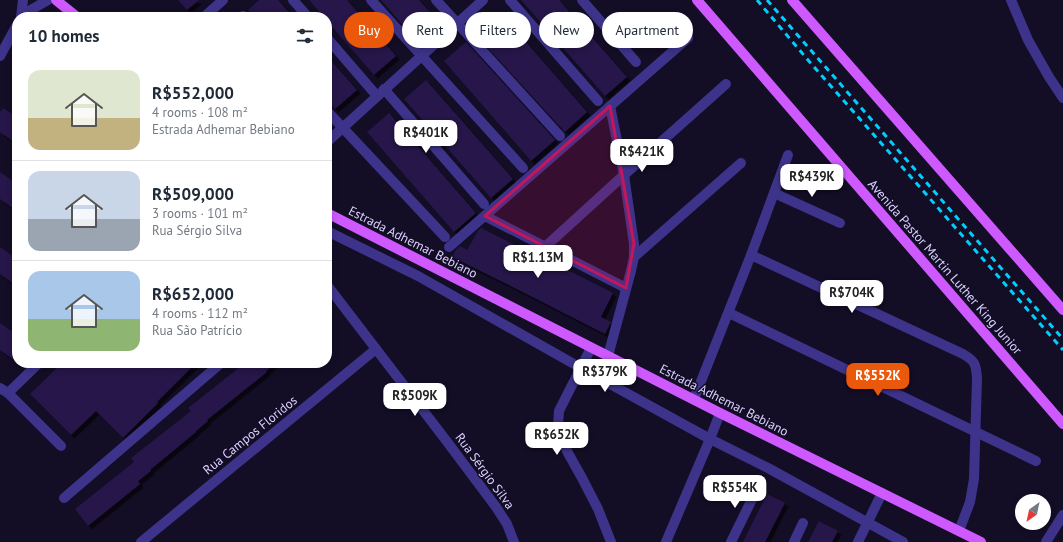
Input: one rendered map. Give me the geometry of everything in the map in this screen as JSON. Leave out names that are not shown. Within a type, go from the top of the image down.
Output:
[{"type":"main road","points":[[56,0],[72,12]]},
{"type":"main road","name":"Avenida Pastor Martin Luther King Junior","points":[[697,0],[1063,424]]},
{"type":"main road","points":[[792,0],[1063,310]]},
{"type":"main road","name":"Estrada Adhemar Bebiano","points":[[332,217],[720,413],[981,542]]},
{"type":"street","points":[[22,12],[23,0]]},
{"type":"street","points":[[28,12],[48,0]]},
{"type":"street","points":[[210,12],[223,0]]},
{"type":"street","points":[[293,0],[304,12]]},
{"type":"street","points":[[371,0],[523,168]]},
{"type":"street","points":[[436,0],[447,12]]},
{"type":"street","points":[[483,0],[457,23],[560,136]]},
{"type":"street","points":[[510,0],[598,101]]},
{"type":"street","points":[[582,0],[636,62]]},
{"type":"street","points":[[1012,0],[1028,40],[1063,98]]},
{"type":"street","points":[[0,56],[12,34]]},
{"type":"street","points":[[332,43],[381,92],[484,204]]},
{"type":"street","points":[[332,137],[430,48]]},
{"type":"street","points":[[449,247],[677,48]]},
{"type":"street","points":[[545,247],[726,84]]},
{"type":"street","points":[[608,356],[634,257],[634,244],[624,175],[610,106]]},
{"type":"street","points":[[332,117],[445,237]]},
{"type":"street","points":[[694,399],[752,254],[788,155]]},
{"type":"street","points":[[634,257],[741,163]]},
{"type":"street","points":[[774,193],[840,223]]},
{"type":"street","points":[[485,216],[626,288]]},
{"type":"street","points":[[332,233],[418,276],[710,439],[768,468],[903,542]]},
{"type":"street","points":[[752,254],[969,358],[973,362],[976,367],[977,378],[974,431],[974,479],[972,497],[959,531]]},
{"type":"street","name":"Rua Sérgio Silva","points":[[332,292],[496,507],[507,524],[514,542]]},
{"type":"street","points":[[729,313],[1036,461]]},
{"type":"street","points":[[591,348],[559,411],[558,424],[561,439],[598,509],[611,542]]},
{"type":"street","name":"Rua Campos Floridos","points":[[141,542],[376,349]]},
{"type":"street","points":[[33,368],[4,391],[61,446]]},
{"type":"street","points":[[64,498],[215,368]]},
{"type":"street","points":[[666,542],[720,413]]},
{"type":"street","points":[[731,542],[759,485]]},
{"type":"street","points":[[862,540],[882,493]]},
{"type":"street","points":[[1046,542],[1063,515]]},
{"type":"street","points":[[794,542],[803,523]]},
{"type":"highlighted area","points":[[610,106],[634,244],[626,288],[485,216]]},
{"type":"building","points":[[178,0],[199,0],[187,10]]},
{"type":"building","points":[[259,0],[278,0],[289,12],[250,12],[248,10]]},
{"type":"building","points":[[309,0],[347,0],[358,12],[344,12],[344,41],[332,27],[332,12],[320,12]]},
{"type":"building","points":[[381,0],[419,0],[430,12],[402,12],[402,24],[394,15],[394,12],[391,12]]},
{"type":"building","points":[[521,0],[559,0],[570,12],[539,12],[539,21]]},
{"type":"building","points":[[594,40],[627,77],[605,96],[563,48],[594,48]]},
{"type":"building","points":[[465,43],[465,48],[471,48],[555,140],[531,161],[444,61]]},
{"type":"building","points":[[350,48],[389,48],[396,56],[374,75]]},
{"type":"building","points":[[488,48],[531,48],[587,112],[565,132]]},
{"type":"building","points":[[332,62],[357,90],[335,109],[332,106]]},
{"type":"building","points":[[426,80],[513,179],[491,198],[404,99]]},
{"type":"building","points":[[3,108],[12,114],[12,140],[0,132],[0,112]]},
{"type":"building","points":[[389,113],[476,213],[454,232],[367,132]]},
{"type":"building","points":[[0,172],[12,180],[12,207],[0,199]]},
{"type":"building","points":[[481,228],[613,293],[601,317],[611,322],[605,334],[452,257],[460,246],[467,250]]},
{"type":"building","points":[[0,247],[12,255],[12,282],[0,274]]},
{"type":"building","points":[[0,323],[12,331],[12,358],[0,350]]},
{"type":"building","points":[[57,368],[191,368],[123,438],[96,411],[71,435],[30,394]]},
{"type":"building","points":[[239,368],[270,368],[266,371],[267,372],[207,420],[208,421],[196,432],[150,470],[151,471],[138,481],[140,484],[88,526],[75,509],[134,462],[131,458],[191,411],[188,408]]},
{"type":"building","points":[[767,494],[785,503],[765,542],[743,542]]},
{"type":"building","points":[[819,521],[838,531],[832,542],[808,542]]},
{"type":"railway","points":[[757,0],[1063,350]]},
{"type":"railway","points":[[767,0],[1063,339]]}]
